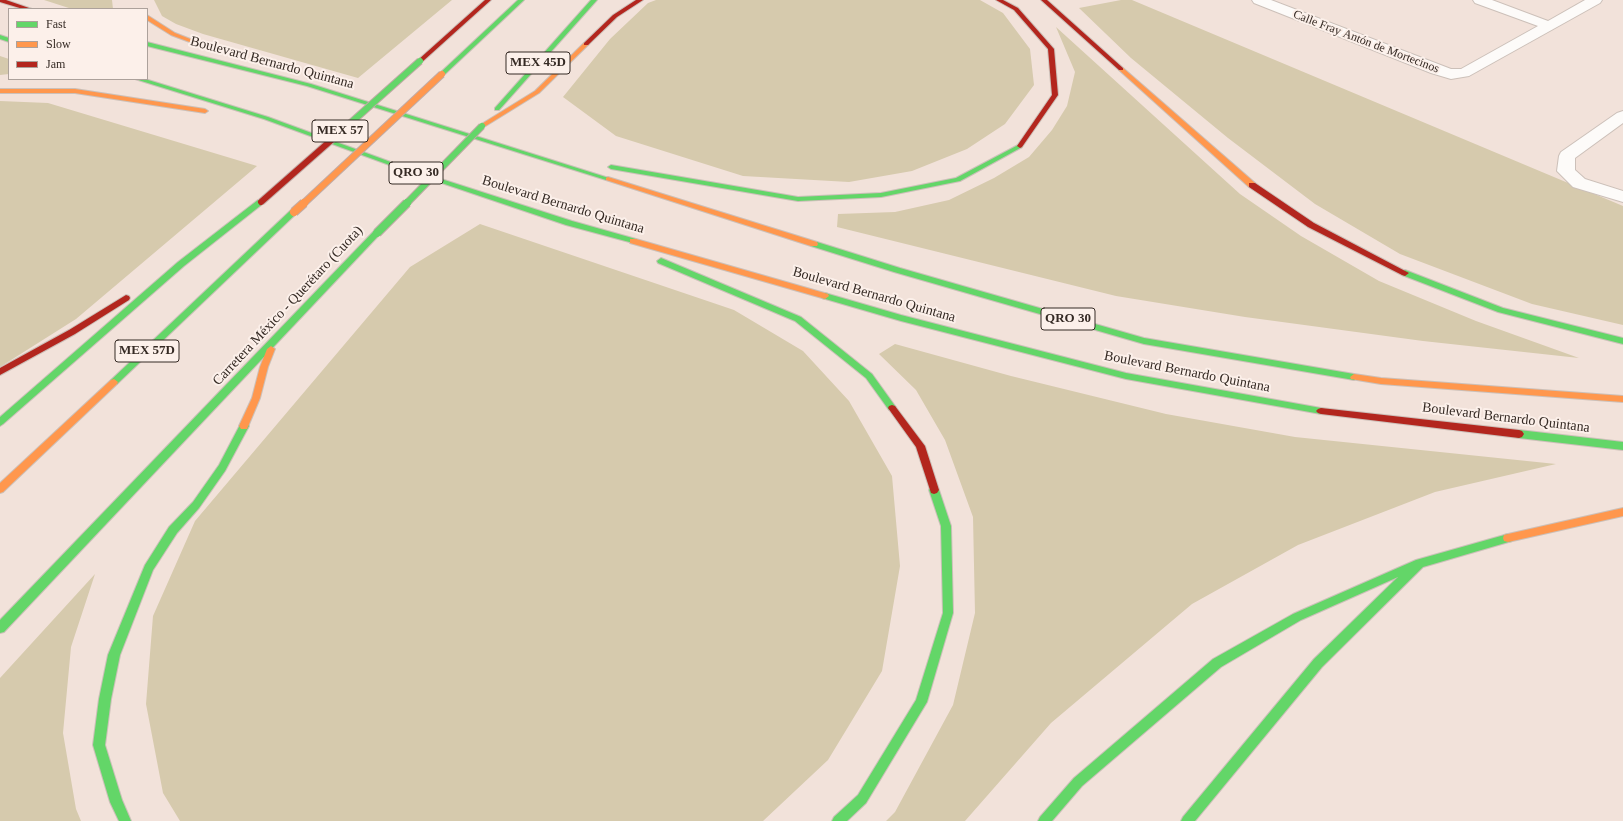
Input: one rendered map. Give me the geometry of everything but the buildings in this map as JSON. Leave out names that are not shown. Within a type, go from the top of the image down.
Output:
[{"type":"main road","points":[[0,0],[26,8]]},
{"type":"main road","points":[[457,28],[476,0]]},
{"type":"main road","name":"MEX 57","points":[[0,422],[182,264],[261,202],[488,0]]},
{"type":"main road","name":"MEX 57D","points":[[0,489],[521,0]]},
{"type":"main road","name":"Carretera México - Querétaro (Cuota)","points":[[0,628],[273,343],[376,233],[482,126],[594,0]]},
{"type":"main road","points":[[482,126],[537,92],[615,16],[640,0]]},
{"type":"main road","points":[[531,154],[798,199],[881,195],[958,180],[1018,148],[1055,95],[1051,49],[1016,9],[999,0]]},
{"type":"main road","points":[[1044,0],[1246,181],[1311,225],[1393,268],[1501,310],[1623,341]]},
{"type":"main road","points":[[148,18],[173,34],[309,85]]},
{"type":"main road","name":"Boulevard Bernardo Quintana","points":[[148,44],[309,85],[897,270],[1144,340],[1381,381],[1623,399]]},
{"type":"main road","name":"Boulevard Bernardo Quintana","points":[[141,80],[266,118],[405,169],[569,223],[901,318],[1126,376],[1322,411],[1623,446]]},
{"type":"main road","points":[[0,91],[75,91],[199,110],[266,118]]},
{"type":"main road","points":[[569,223],[641,253]]},
{"type":"main road","points":[[655,259],[798,319],[869,376],[920,446],[946,526],[948,613],[921,702],[862,799],[838,821]]},
{"type":"main road","points":[[0,372],[72,332],[182,264]]},
{"type":"main road","points":[[126,821],[116,802],[99,745],[105,699],[114,655],[149,568],[173,530],[196,505],[222,468],[241,433],[256,398],[264,367],[273,343]]},
{"type":"main road","points":[[1044,821],[1078,782],[1217,663],[1297,617],[1420,563],[1493,541],[1608,514],[1623,512]]},
{"type":"main road","points":[[1187,821],[1318,663],[1420,563]]},
{"type":"street","name":"Calle Fray Antón de Mortecinos","points":[[1259,0],[1436,70],[1451,74],[1464,73],[1547,25]]},
{"type":"street","points":[[1480,0],[1547,25],[1595,0]]},
{"type":"street","points":[[1623,116],[1568,156],[1566,171],[1579,183],[1623,197]]},
{"type":"shaded area","points":[[44,0],[112,0],[113,8],[69,8]]},
{"type":"shaded area","points":[[154,0],[452,0],[358,78],[203,34],[176,24],[162,16]]},
{"type":"shaded area","points":[[656,0],[980,0],[1003,13],[1030,49],[1034,85],[1005,124],[967,149],[912,171],[849,182],[743,176],[616,136],[563,97],[610,39],[648,3]]},
{"type":"shaded area","points":[[1121,0],[1132,0],[1623,206],[1623,325],[1532,304],[1400,254],[1315,204],[1228,138],[1131,58],[1079,8]]},
{"type":"shaded area","points":[[1056,27],[1240,194],[1301,236],[1379,281],[1476,321],[1579,358],[1423,341],[1245,317],[1116,296],[837,227],[838,214],[895,212],[949,200],[994,178],[1029,157],[1052,130],[1067,106],[1075,72]]},
{"type":"shaded area","points":[[0,56],[8,59],[8,74],[0,75]]},
{"type":"shaded area","points":[[0,101],[48,103],[257,166],[76,319],[0,367]]},
{"type":"shaded area","points":[[480,224],[734,310],[803,351],[849,401],[892,476],[900,566],[882,671],[828,760],[763,821],[180,821],[163,793],[146,704],[153,616],[195,521],[410,267]]},
{"type":"shaded area","points":[[895,344],[1011,376],[1166,414],[1295,437],[1556,464],[1435,492],[1298,545],[1192,604],[1051,723],[965,821],[886,821],[895,812],[953,705],[975,613],[973,517],[945,440],[916,390],[879,354]]},
{"type":"shaded area","points":[[95,574],[71,647],[63,733],[76,809],[81,821],[0,821],[0,678]]},
{"type":"traffic: fast","points":[[442,74],[521,0]]},
{"type":"traffic: fast","points":[[497,109],[594,0]]},
{"type":"traffic: fast","points":[[0,37],[8,40]]},
{"type":"traffic: fast","points":[[148,44],[309,85],[608,179]]},
{"type":"traffic: fast","points":[[336,136],[420,61]]},
{"type":"traffic: fast","points":[[141,80],[266,118],[405,169],[569,223],[633,241]]},
{"type":"traffic: fast","points":[[377,233],[482,126]]},
{"type":"traffic: fast","points":[[611,167],[798,199],[881,195],[958,180],[1020,146]]},
{"type":"traffic: fast","points":[[0,422],[181,264],[261,202]]},
{"type":"traffic: fast","points":[[114,382],[294,212]]},
{"type":"traffic: fast","points":[[0,628],[377,233]]},
{"type":"traffic: fast","points":[[814,244],[897,270],[1144,341],[1354,377]]},
{"type":"traffic: fast","points":[[661,261],[798,319],[869,376],[892,408]]},
{"type":"traffic: fast","points":[[1405,273],[1501,310],[1623,341]]},
{"type":"traffic: fast","points":[[825,296],[901,318],[1126,376],[1321,411]]},
{"type":"traffic: fast","points":[[125,821],[116,802],[99,745],[105,699],[114,655],[149,568],[173,530],[196,505],[222,468],[244,426]]},
{"type":"traffic: fast","points":[[1519,434],[1623,446]]},
{"type":"traffic: fast","points":[[838,821],[862,799],[921,702],[948,613],[946,526],[934,490]]},
{"type":"traffic: fast","points":[[1044,821],[1078,782],[1217,663],[1297,617],[1420,563],[1508,538]]},
{"type":"traffic: fast","points":[[1187,821],[1318,663],[1420,563]]},
{"type":"traffic: slow","points":[[148,18],[173,34],[205,46]]},
{"type":"traffic: slow","points":[[482,126],[537,92],[586,44]]},
{"type":"traffic: slow","points":[[1121,69],[1252,185]]},
{"type":"traffic: slow","points":[[294,212],[442,74]]},
{"type":"traffic: slow","points":[[0,91],[75,91],[205,111]]},
{"type":"traffic: slow","points":[[608,179],[814,244]]},
{"type":"traffic: slow","points":[[633,241],[825,296]]},
{"type":"traffic: slow","points":[[244,426],[256,398],[264,367],[271,349]]},
{"type":"traffic: slow","points":[[1354,377],[1381,381],[1623,399]]},
{"type":"traffic: slow","points":[[0,489],[114,382]]},
{"type":"traffic: slow","points":[[1508,538],[1623,512]]},
{"type":"traffic: jam","points":[[0,0],[26,8]]},
{"type":"traffic: jam","points":[[420,61],[488,0]]},
{"type":"traffic: jam","points":[[586,44],[615,16],[640,0]]},
{"type":"traffic: jam","points":[[999,0],[1016,9],[1051,49],[1055,95],[1020,146]]},
{"type":"traffic: jam","points":[[1044,0],[1121,69]]},
{"type":"traffic: jam","points":[[261,202],[336,136]]},
{"type":"traffic: jam","points":[[1252,185],[1311,225],[1405,273]]},
{"type":"traffic: jam","points":[[0,372],[72,332],[126,298]]},
{"type":"traffic: jam","points":[[892,408],[920,446],[934,490]]},
{"type":"traffic: jam","points":[[1321,411],[1519,434]]}]
